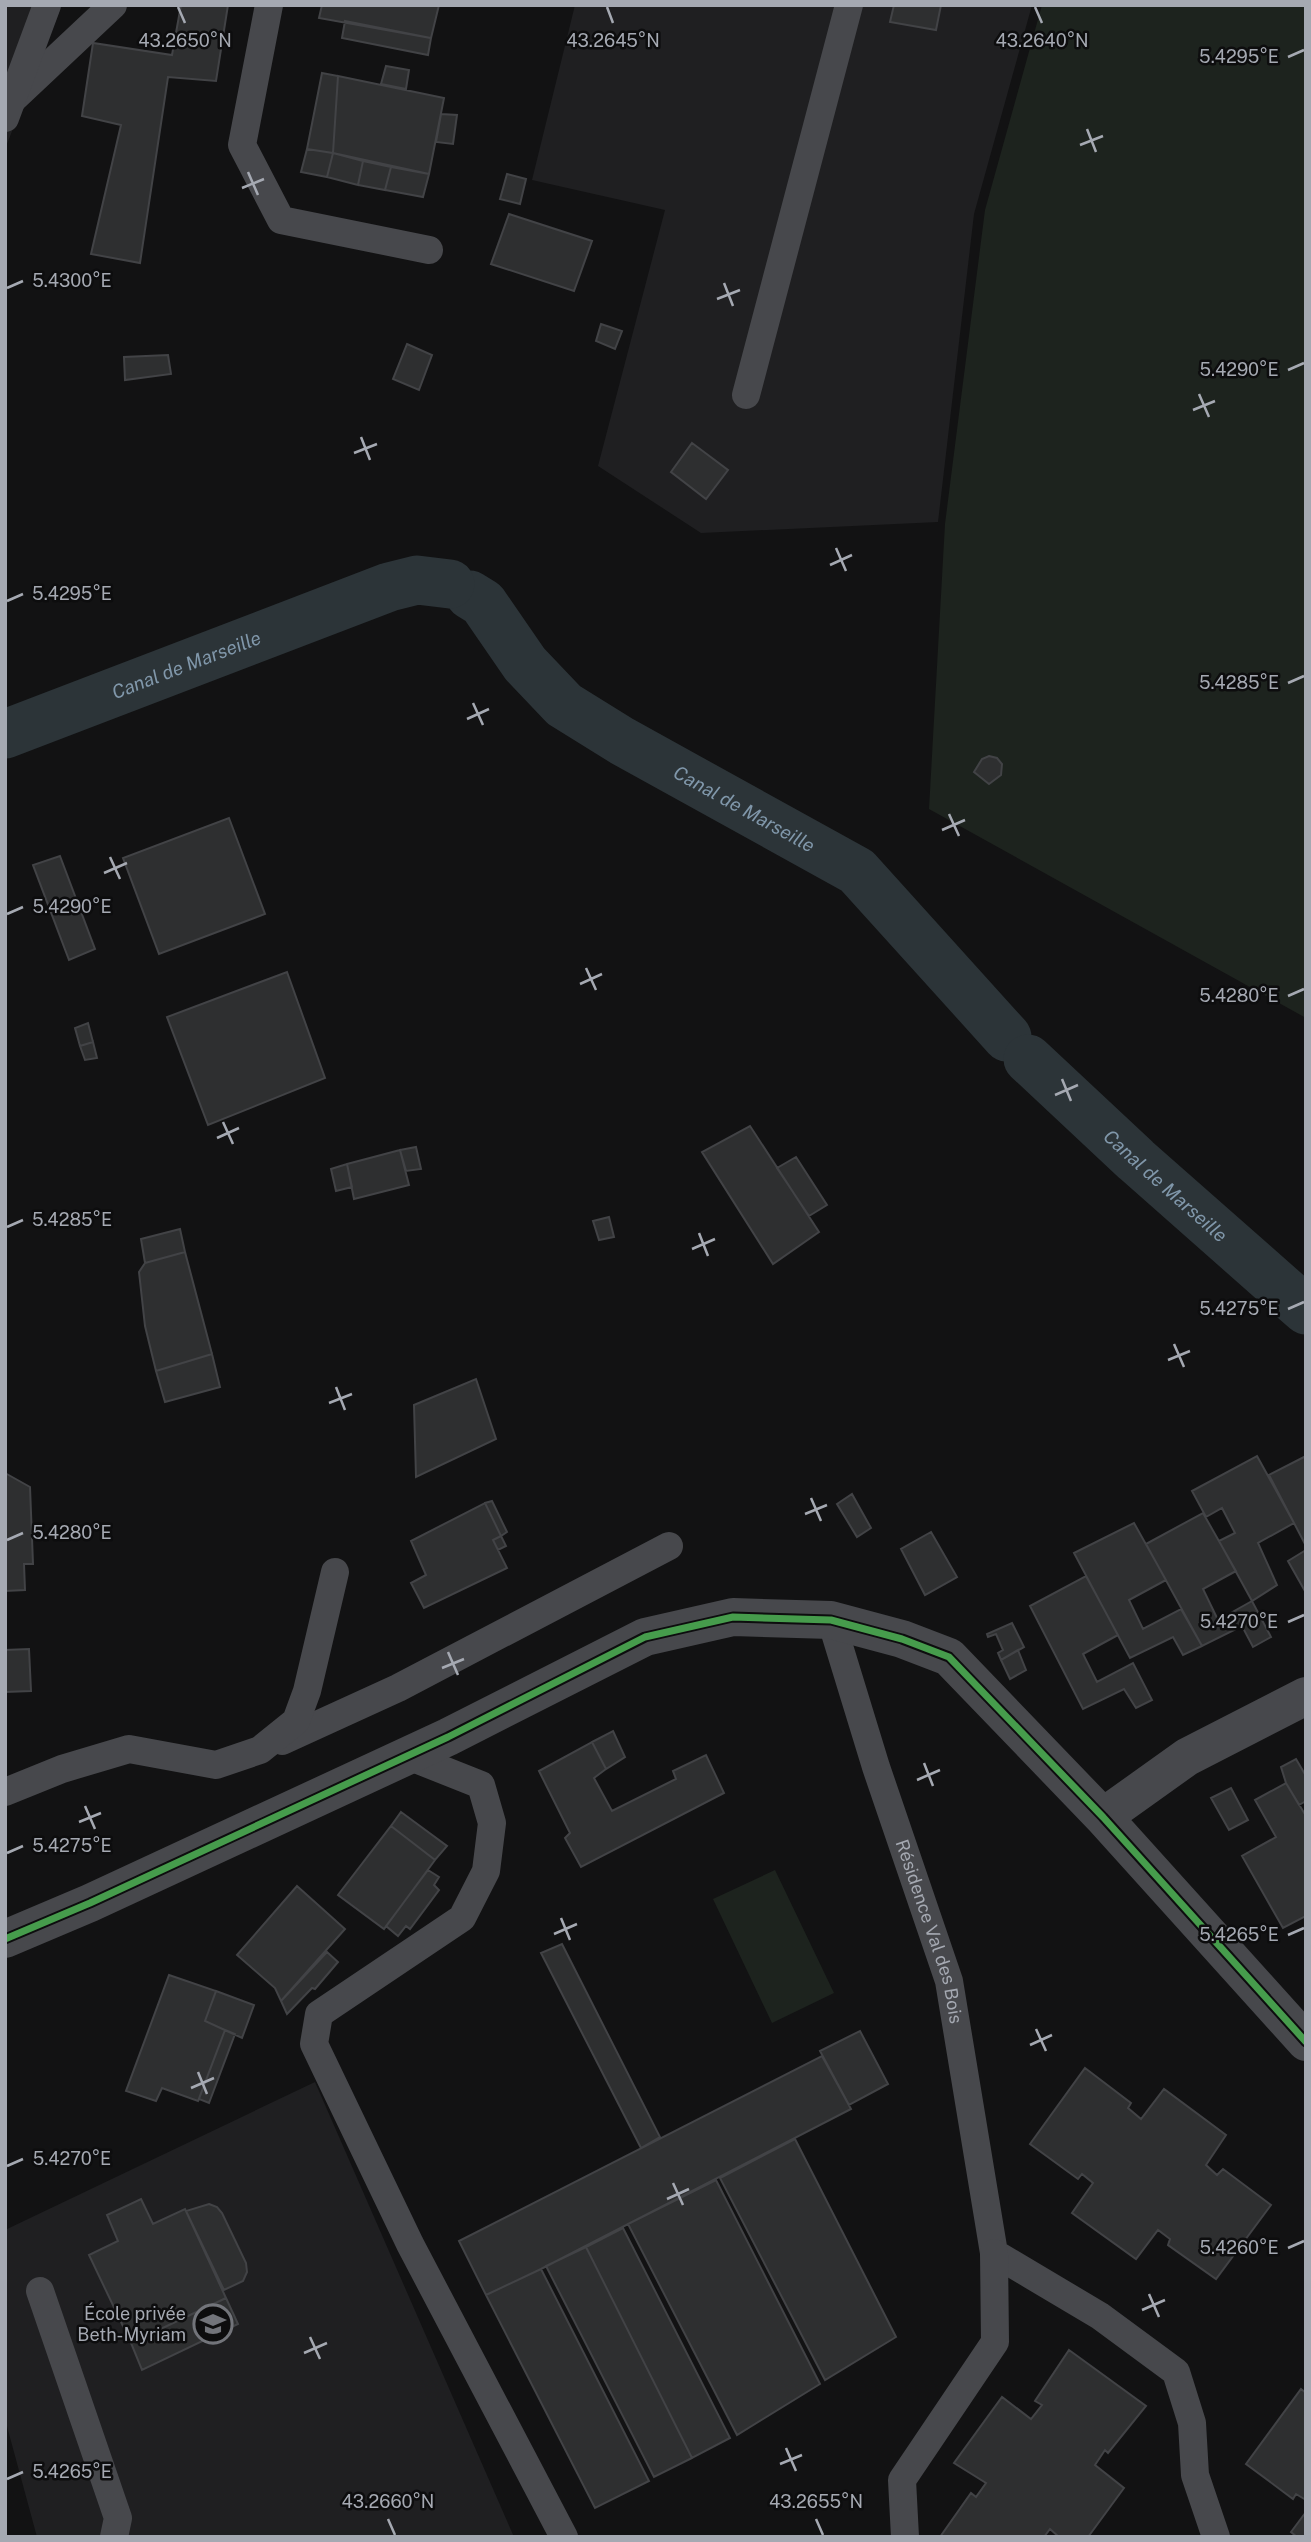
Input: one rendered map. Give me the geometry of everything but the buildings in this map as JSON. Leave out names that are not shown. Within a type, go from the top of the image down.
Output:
[{"type":"street","points":[[5,1939],[90,1903],[408,1756],[645,1637],[733,1617],[831,1620],[902,1639],[949,1657],[1103,1817],[1306,2042]]},
{"type":"street","points":[[1103,1817],[1187,1757],[1306,1696]]},
{"type":"lane","points":[[9,108],[47,5]]},
{"type":"lane","points":[[9,108],[113,5]]},
{"type":"lane","points":[[269,5],[242,145],[281,220],[429,250]]},
{"type":"lane","points":[[746,395],[849,5]]},
{"type":"lane","points":[[5,1792],[62,1769],[130,1749],[216,1765],[260,1750],[398,1688],[669,1546]]},
{"type":"lane","points":[[260,1750],[296,1721],[307,1690],[335,1572]]},
{"type":"lane","name":"Résidence Val des Bois","points":[[831,1620],[876,1767],[949,1981],[994,2253],[995,2342],[902,2480],[905,2537]]},
{"type":"lane","points":[[408,1756],[481,1785],[492,1823],[486,1871],[462,1918],[319,2014],[314,2044],[410,2244],[564,2537]]},
{"type":"lane","points":[[994,2253],[1100,2316],[1176,2372],[1192,2423],[1195,2475],[1216,2537]]},
{"type":"lane","points":[[40,2291],[118,2518],[114,2537]]},
{"type":"shaded area","points":[[5,5],[62,5],[5,149]]},
{"type":"shaded area","points":[[575,5],[1032,5],[974,214],[938,522],[701,533],[598,466],[665,210],[532,180]]},
{"type":"shaded area","points":[[1042,5],[1306,5],[1306,1018],[929,809],[945,524],[985,210]]},
{"type":"shaded area","points":[[775,1870],[834,1993],[772,2023],[713,1899]]},
{"type":"shaded area","name":"École privée Beth-Myriam","points":[[315,2082],[514,2537],[37,2537],[5,2419],[5,2230]]},
{"type":"waterway","name":"Canal de Marseille","points":[[5,734],[389,587],[417,580],[450,584]]},
{"type":"waterway","name":"Canal de Marseille","points":[[470,595],[483,603],[525,664],[564,705],[622,741],[857,871],[1007,1037]]},
{"type":"waterway","name":"Canal de Marseille","points":[[1028,1059],[1136,1160],[1306,1310]]},
{"type":"cycle path","points":[[5,1939],[90,1903],[448,1737],[645,1637],[733,1617],[831,1620],[902,1639],[949,1657],[1103,1817],[1306,2042]]},
{"type":"place","name":"École privée Beth-Myriam","points":[[213,2324]]}]
